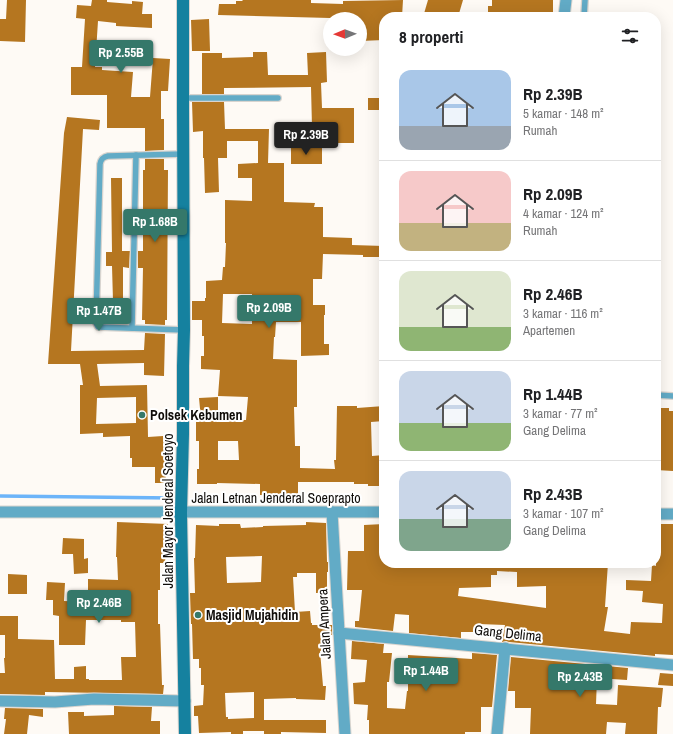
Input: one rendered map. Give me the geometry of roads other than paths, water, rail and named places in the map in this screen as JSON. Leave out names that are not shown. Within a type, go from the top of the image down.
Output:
[{"type":"main road","name":"Jalan Mayor Jenderal Soetoyo","points":[[183,0],[184,330],[181,513],[185,734]]},
{"type":"street","points":[[565,12],[566,0]]},
{"type":"street","name":"Jalan Letnan Jenderal Soeprapto","points":[[0,512],[379,512]]},
{"type":"street","name":"Jalan Ampera","points":[[332,512],[345,734]]},
{"type":"street","points":[[661,514],[673,514]]},
{"type":"street","name":"Gang Delima","points":[[339,633],[673,665]]},
{"type":"street","points":[[498,734],[505,648]]},
{"type":"street","points":[[0,701],[184,701]]},
{"type":"lane","points":[[585,12],[586,0]]},
{"type":"lane","points":[[183,98],[278,98]]},
{"type":"lane","points":[[183,154],[104,157],[101,160],[96,323],[98,327],[184,330]]},
{"type":"lane","points":[[132,328],[136,156]]},
{"type":"lane","points":[[661,395],[673,396]]},
{"type":"waterway","points":[[0,496],[173,498]]},
{"type":"place","name":"Polsek Kebumen","points":[[142,415]]},
{"type":"place","name":"Masjid Mujahidin","points":[[198,615]]}]
